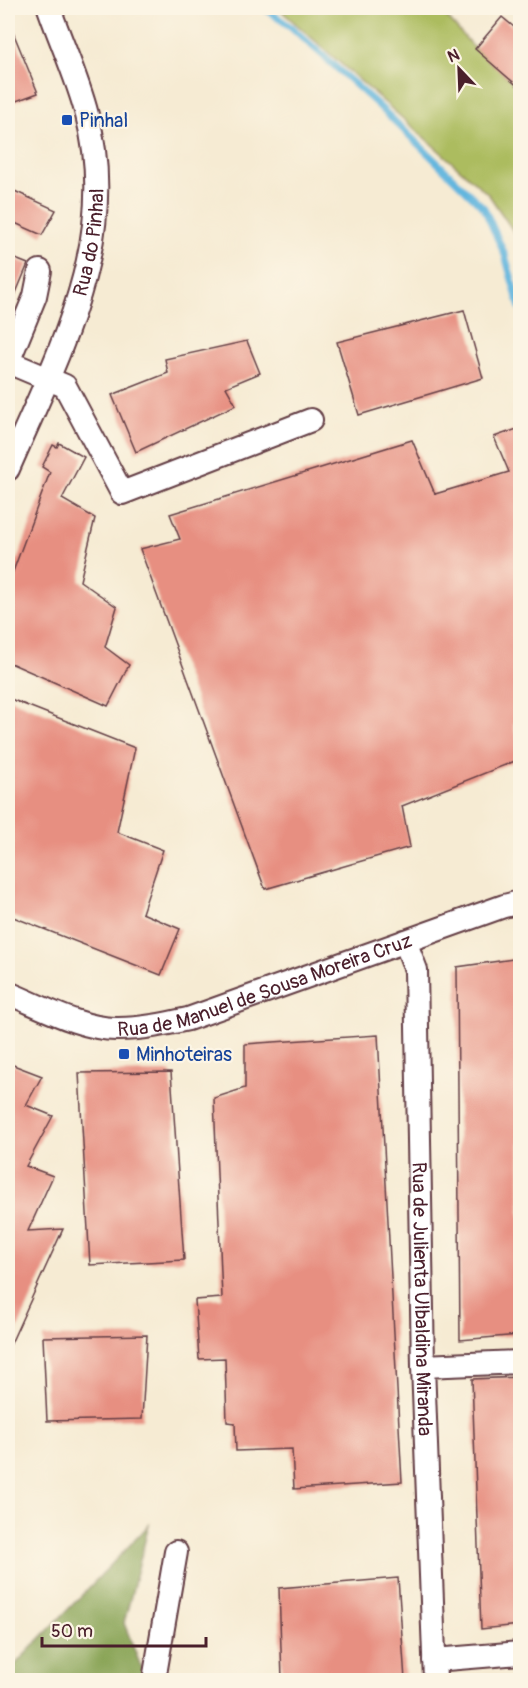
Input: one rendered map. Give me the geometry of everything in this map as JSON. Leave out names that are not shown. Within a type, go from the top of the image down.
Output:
[{"type":"street","name":"Rua do Pinhal","points":[[8,469],[82,289],[91,250],[96,211],[96,166],[87,115],[49,8]]},
{"type":"street","points":[[40,271],[35,296],[8,362],[66,386],[122,493],[311,420]]},
{"type":"street","name":"Rua de Manuel de Sousa Moreira Cruz","points":[[8,993],[85,1024],[116,1030],[151,1026],[188,1019],[520,902]]},
{"type":"street","name":"Rua de Julienta Ulbaldina Miranda","points":[[405,941],[416,970],[423,1366],[434,1670]]},
{"type":"street","points":[[423,1366],[520,1362]]},
{"type":"street","points":[[154,1680],[176,1552]]},
{"type":"street","points":[[434,1670],[520,1653]]},
{"type":"green space","points":[[278,8],[439,8],[475,49],[520,88],[520,241],[489,195]]},
{"type":"green space","points":[[149,1525],[124,1623],[146,1680],[8,1680],[8,1672]]},
{"type":"building","points":[[502,17],[520,32],[520,88],[475,49]]},
{"type":"building","points":[[8,20],[38,93],[8,104]]},
{"type":"building","points":[[8,188],[56,210],[42,235],[8,220]]},
{"type":"building","points":[[8,256],[28,264],[8,312]]},
{"type":"building","points":[[464,310],[483,378],[359,415],[337,342]]},
{"type":"building","points":[[247,341],[260,373],[226,387],[236,405],[136,452],[112,395],[168,373],[165,359]]},
{"type":"building","points":[[520,428],[520,722],[513,724],[520,746],[520,759],[402,806],[410,847],[265,889],[140,549],[180,539],[170,514],[412,440],[435,494],[509,472],[494,437]]},
{"type":"building","points":[[59,443],[84,457],[62,499],[95,518],[80,581],[117,607],[105,647],[129,665],[108,706],[8,662],[8,585],[50,472],[42,467],[53,445],[57,447]]},
{"type":"building","points":[[8,698],[135,748],[117,832],[163,850],[142,913],[180,929],[161,975],[8,915]]},
{"type":"building","points":[[520,958],[520,1335],[460,1340],[457,967]]},
{"type":"building","points":[[378,1035],[402,1482],[294,1489],[292,1449],[236,1451],[235,1423],[227,1422],[225,1358],[199,1359],[195,1300],[222,1298],[214,1098],[245,1088],[245,1044]]},
{"type":"building","points":[[8,1063],[42,1076],[26,1105],[53,1116],[26,1166],[53,1176],[28,1231],[63,1229],[8,1350]]},
{"type":"building","points":[[171,1072],[184,1260],[90,1265],[79,1073]]},
{"type":"building","points":[[147,1335],[142,1419],[47,1421],[43,1337]]},
{"type":"building","points":[[520,1377],[520,1625],[481,1629],[472,1379]]},
{"type":"building","points":[[398,1578],[405,1680],[282,1680],[279,1588]]},
{"type":"waterway","points":[[264,8],[291,27],[379,106],[484,208],[505,255],[520,308]]},
{"type":"place","name":"Pinhal","points":[[67,120]]},
{"type":"place","name":"Minhoteiras","points":[[124,1054]]}]
